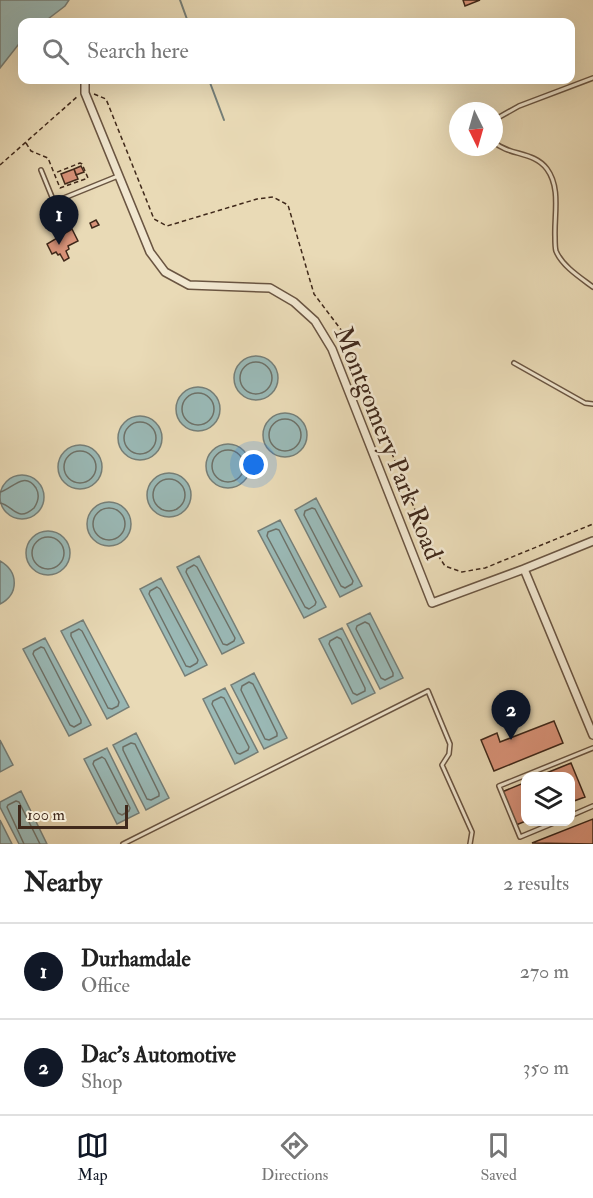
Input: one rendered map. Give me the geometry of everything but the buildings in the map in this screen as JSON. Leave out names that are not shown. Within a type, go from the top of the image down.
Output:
[{"type":"street","name":"Montgomery Park Road","points":[[85,84],[85,93],[150,252],[165,272],[189,285],[270,288],[294,302],[315,321],[332,349],[432,603],[593,541]]},
{"type":"street","points":[[524,569],[593,735]]},
{"type":"lane","points":[[503,115],[519,106],[593,78]]},
{"type":"lane","points":[[503,147],[530,156],[546,167],[554,180],[556,251],[565,263],[593,287]]},
{"type":"lane","points":[[41,170],[54,202],[119,176]]},
{"type":"lane","points":[[514,363],[585,403],[593,404]]},
{"type":"lane","points":[[123,844],[428,691],[450,744],[449,754],[442,765],[472,832],[470,844]]},
{"type":"lane","points":[[523,844],[499,786],[593,748]]},
{"type":"lane","points":[[575,814],[593,806]]},
{"type":"lane","points":[[520,837],[546,826]]},
{"type":"path","points":[[0,165],[85,93]]},
{"type":"path","points":[[25,142],[31,151],[48,158],[60,188],[88,178],[80,163],[55,173]]},
{"type":"water","points":[[0,0],[69,0],[49,18],[18,18],[18,45],[0,68]]},
{"type":"water","points":[[256,356],[265,357],[272,362],[277,369],[277,387],[272,394],[265,399],[256,400],[247,399],[240,394],[235,387],[234,378],[235,369],[240,362],[247,357]]},
{"type":"water","points":[[198,387],[207,388],[214,393],[219,400],[219,418],[214,425],[207,430],[198,431],[189,430],[182,425],[177,418],[176,409],[177,400],[182,393],[189,388]]},
{"type":"water","points":[[285,413],[294,414],[301,419],[306,426],[306,444],[301,451],[294,456],[285,457],[276,456],[269,451],[264,444],[263,435],[264,426],[269,419],[276,414]]},
{"type":"water","points":[[140,416],[149,417],[156,422],[161,429],[161,447],[156,454],[149,459],[140,460],[131,459],[124,454],[119,447],[118,438],[119,429],[124,422],[131,417]]},
{"type":"water","points":[[228,444],[237,445],[244,450],[249,457],[249,475],[244,482],[237,487],[228,488],[219,487],[212,482],[207,475],[206,466],[207,457],[212,450],[219,445]]},
{"type":"water","points":[[80,445],[89,446],[96,451],[101,458],[101,476],[96,483],[89,488],[80,489],[71,488],[64,483],[59,476],[58,467],[59,458],[64,451],[71,446]]},
{"type":"water","points":[[169,473],[178,474],[185,479],[190,486],[190,504],[185,511],[178,516],[169,517],[160,516],[153,511],[148,504],[147,495],[148,486],[153,479],[160,474]]},
{"type":"water","points":[[22,475],[31,476],[38,481],[43,488],[43,506],[38,513],[31,518],[22,519],[13,518],[6,513],[1,506],[0,497],[1,488],[6,481],[13,476]]},
{"type":"water","points":[[316,498],[362,586],[340,597],[295,510]]},
{"type":"water","points":[[109,502],[118,503],[125,508],[130,515],[130,533],[125,540],[118,545],[109,546],[100,545],[93,540],[88,533],[87,524],[88,515],[93,508],[100,503]]},
{"type":"water","points":[[280,520],[326,607],[304,618],[258,531]]},
{"type":"water","points":[[48,531],[57,532],[64,537],[69,544],[69,562],[64,569],[57,574],[48,575],[39,574],[32,569],[27,562],[26,553],[27,544],[32,537],[39,532]]},
{"type":"water","points":[[199,556],[244,643],[222,654],[177,567]]},
{"type":"water","points":[[0,561],[11,571],[14,583],[11,595],[0,604]]},
{"type":"water","points":[[161,578],[207,665],[185,676],[140,589]]},
{"type":"water","points":[[370,613],[403,678],[380,689],[347,624]]},
{"type":"water","points":[[83,620],[129,707],[107,719],[61,631]]},
{"type":"water","points":[[342,628],[375,693],[352,704],[319,639]]},
{"type":"water","points":[[45,638],[91,725],[69,736],[23,649]]},
{"type":"water","points":[[254,673],[287,738],[264,749],[231,685]]},
{"type":"water","points":[[225,688],[258,752],[235,764],[203,699]]},
{"type":"water","points":[[136,733],[169,798],[146,810],[113,745]]},
{"type":"water","points":[[0,740],[13,765],[0,772]]},
{"type":"water","points":[[107,748],[139,813],[117,824],[84,759]]},
{"type":"water","points":[[21,791],[47,844],[19,844],[0,807],[0,802]]},
{"type":"water","points":[[0,820],[12,844],[0,844]]},
{"type":"waterway","points":[[180,0],[187,18]]},
{"type":"waterway","points":[[210,84],[224,120]]},
{"type":"place","name":"Durhamdale","points":[[59,245]]},
{"type":"place","name":"Dac's Automotive","points":[[511,740]]}]
